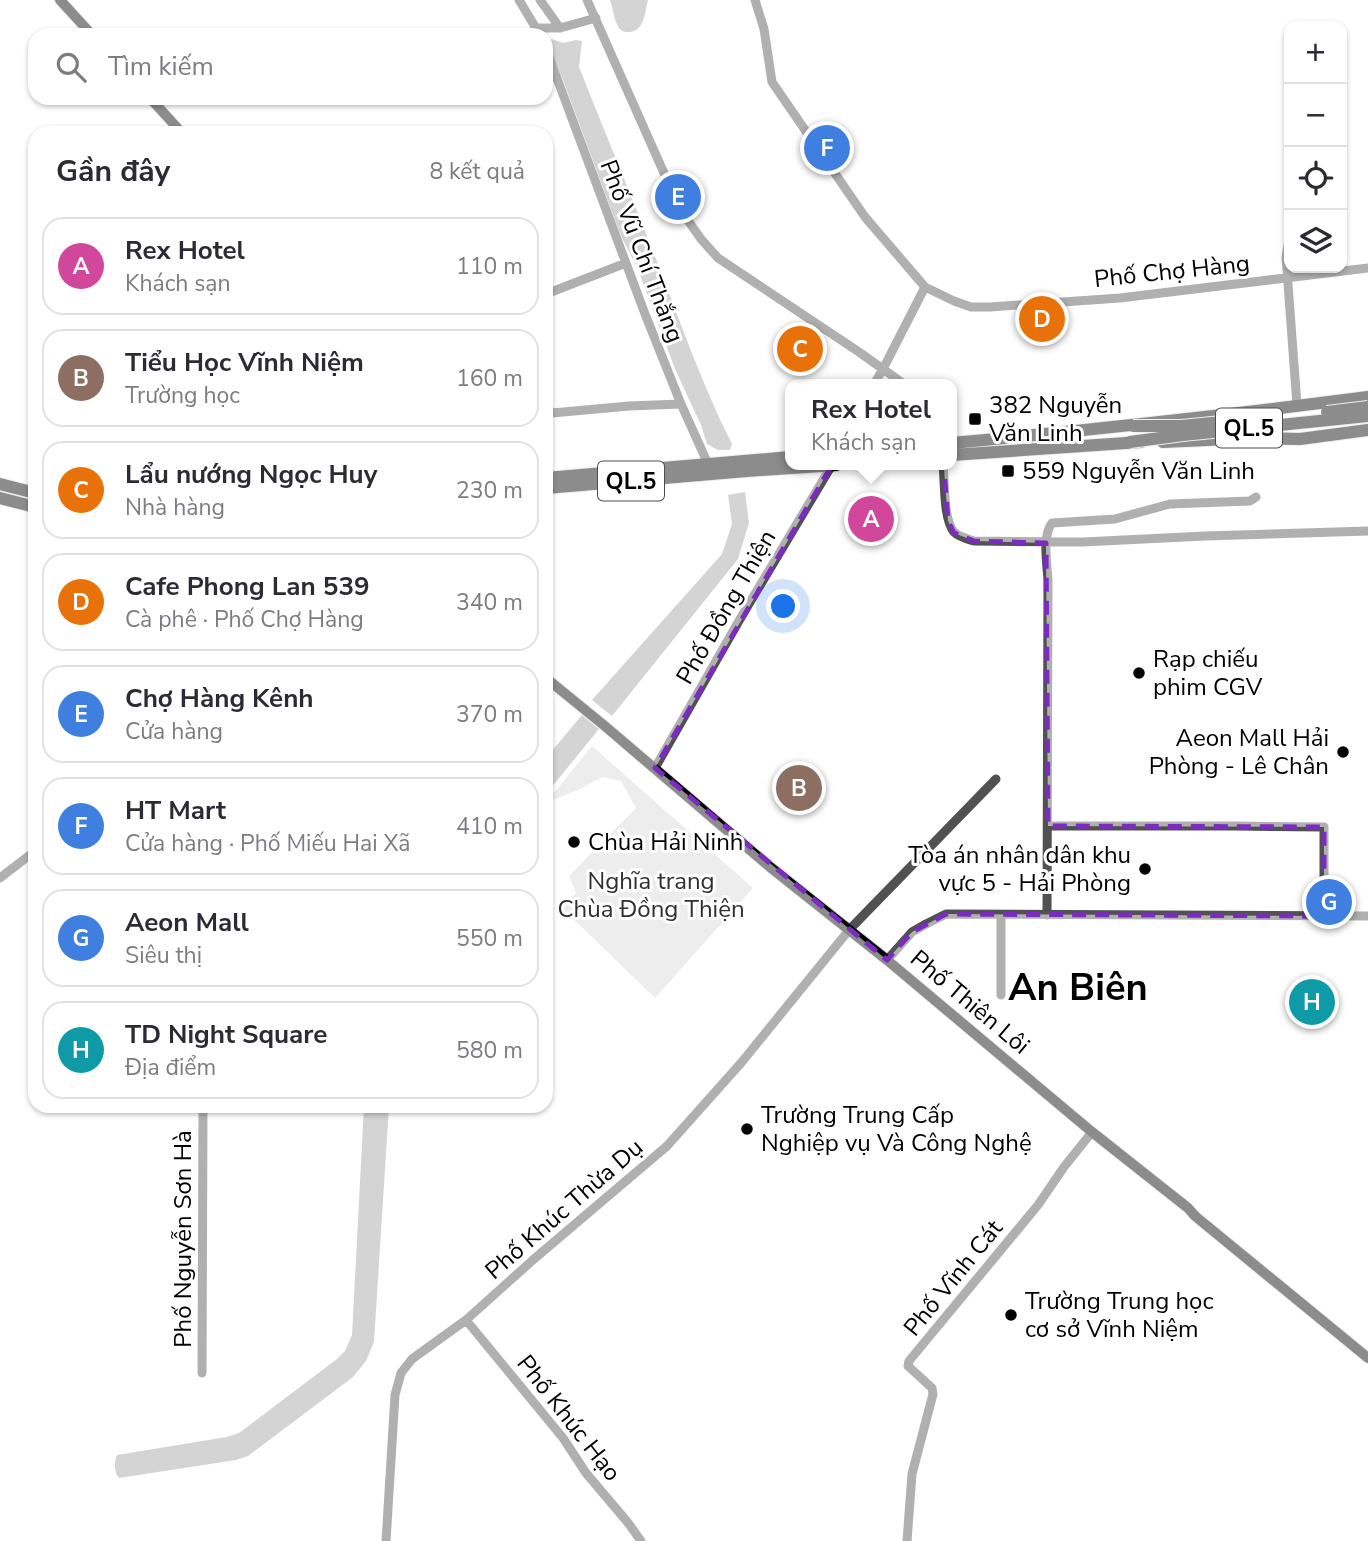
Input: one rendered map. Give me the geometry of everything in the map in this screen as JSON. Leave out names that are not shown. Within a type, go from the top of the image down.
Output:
[{"type":"highway","name":"QL.5","points":[[957,442],[1133,426],[1368,397]]},
{"type":"highway","points":[[1349,400],[1361,406],[1365,413],[1365,430]]},
{"type":"highway","name":"QL.5","points":[[1133,426],[1181,426],[1368,407]]},
{"type":"highway","name":"QL.5","points":[[957,455],[1130,442],[1368,416]]},
{"type":"highway","name":"QL.5","points":[[1130,442],[1300,439],[1365,430]]},
{"type":"highway","name":"QL.5","points":[[744,466],[785,458]]},
{"type":"highway","name":"QL.5","points":[[553,487],[711,469],[785,466]]},
{"type":"highway","name":"QL.5","points":[[553,478],[711,469]]},
{"type":"highway","points":[[0,484],[28,491]]},
{"type":"highway","points":[[0,498],[28,506]]},
{"type":"main road","points":[[60,0],[86,28]]},
{"type":"main road","points":[[156,105],[176,126]]},
{"type":"main road","name":"Phố Thiên Lôi","points":[[553,684],[770,867],[887,960],[1368,1358]]},
{"type":"street","points":[[519,0],[536,28]]},
{"type":"street","points":[[540,0],[560,28]]},
{"type":"street","points":[[587,0],[680,209],[701,239],[718,258],[897,379]]},
{"type":"street","points":[[755,0],[764,30],[772,82],[865,218],[925,287],[877,379]]},
{"type":"street","points":[[553,29],[596,18]]},
{"type":"street","name":"Phố Vũ Chí Thắng","points":[[553,68],[645,314],[681,404],[711,469]]},
{"type":"street","points":[[553,291],[626,263]]},
{"type":"street","name":"Phố Chợ Hàng","points":[[925,287],[971,307],[990,307],[1120,298],[1368,268]]},
{"type":"street","points":[[1288,273],[1297,405]]},
{"type":"street","points":[[553,413],[681,404]]},
{"type":"street","name":"Phố Đồng Thiện","points":[[655,768],[831,470]]},
{"type":"street","points":[[943,470],[948,521],[954,533],[974,541],[1045,543],[1368,531]]},
{"type":"street","points":[[1046,915],[1048,580],[1045,543],[1049,526],[1052,523],[1115,519],[1170,504],[1250,501],[1256,497]]},
{"type":"street","name":"Phố Khúc Thừa Dụ","points":[[386,1541],[394,1395],[401,1373],[412,1359],[466,1320],[667,1146],[741,1063],[849,930],[996,779]]},
{"type":"street","points":[[1048,826],[1324,827],[1324,916]]},
{"type":"street","points":[[0,878],[28,856]]},
{"type":"street","points":[[887,960],[912,932],[946,914],[1368,916]]},
{"type":"street","points":[[1001,915],[1001,995]]},
{"type":"street","name":"Phố Nguyễn Sơn Hà","points":[[202,1373],[203,1113]]},
{"type":"street","name":"Phố Vĩnh Cát","points":[[907,1541],[912,1474],[933,1394],[932,1388],[908,1366],[909,1361],[1038,1205],[1064,1167],[1093,1132]]},
{"type":"street","name":"Phố Khúc Hạo","points":[[466,1320],[641,1541]]},
{"type":"highlighted area","points":[[943,456],[948,521],[954,533],[974,541],[1046,543],[1048,826],[1324,827],[1324,916],[946,914],[912,932],[887,960],[655,768],[832,465]]},
{"type":"green space","name":"Nghĩa trang Chùa Đồng Thiện","points":[[592,746],[753,888],[655,998],[562,908],[576,893],[569,876],[636,808],[621,781],[603,777],[553,800],[553,794]]},
{"type":"shaded area","points":[[610,0],[648,0],[638,29],[627,32],[619,28]]},
{"type":"shaded area","points":[[553,39],[563,43],[582,41],[579,67],[698,369],[732,444],[730,450],[718,450],[707,444],[675,369],[637,267],[621,236],[553,58]]},
{"type":"shaded area","points":[[745,492],[749,523],[738,559],[612,716],[592,700],[722,554],[732,524],[728,495]]},
{"type":"shaded area","points":[[582,715],[599,729],[553,785],[553,750]]},
{"type":"shaded area","points":[[364,1113],[389,1113],[374,1342],[366,1361],[353,1377],[248,1456],[119,1478],[116,1473],[117,1455],[239,1433],[337,1359],[345,1351],[352,1335]]},
{"type":"place","name":"HT Mart","points":[[827,148]]},
{"type":"place","name":"Chợ Hàng Kênh","points":[[678,197]]},
{"type":"place","name":"Cafe Phong Lan 539","points":[[1042,319]]},
{"type":"place","name":"Lẩu nướng Ngọc Huy","points":[[800,349]]},
{"type":"place","name":"382 Nguyễn Văn Linh","points":[[975,419]]},
{"type":"place","name":"559 Nguyễn Văn Linh","points":[[1008,471]]},
{"type":"place","name":"Rex Hotel","points":[[871,519]]},
{"type":"place","name":"Rạp chiếu phim CGV","points":[[1139,673]]},
{"type":"place","name":"Aeon Mall Hải Phòng - Lê Chân","points":[[1343,752]]},
{"type":"place","name":"Tiểu Học Vĩnh Niệm","points":[[799,788]]},
{"type":"place","name":"Chùa Hải Ninh","points":[[574,842]]},
{"type":"place","name":"Tòa án nhân dân khu vực 5 - Hải Phòng","points":[[1145,869]]},
{"type":"place","name":"Aeon Mall","points":[[1329,902]]},
{"type":"place","name":"TD Night Square","points":[[1312,1002]]},
{"type":"place","name":"Trường Trung Cấp Nghiệp vụ Và Công Nghệ","points":[[747,1129]]},
{"type":"place","name":"Trường Trung học cơ sở Vĩnh Niệm","points":[[1011,1315]]},
{"type":"district","name":"An Biên","points":[[1078,987]]}]
